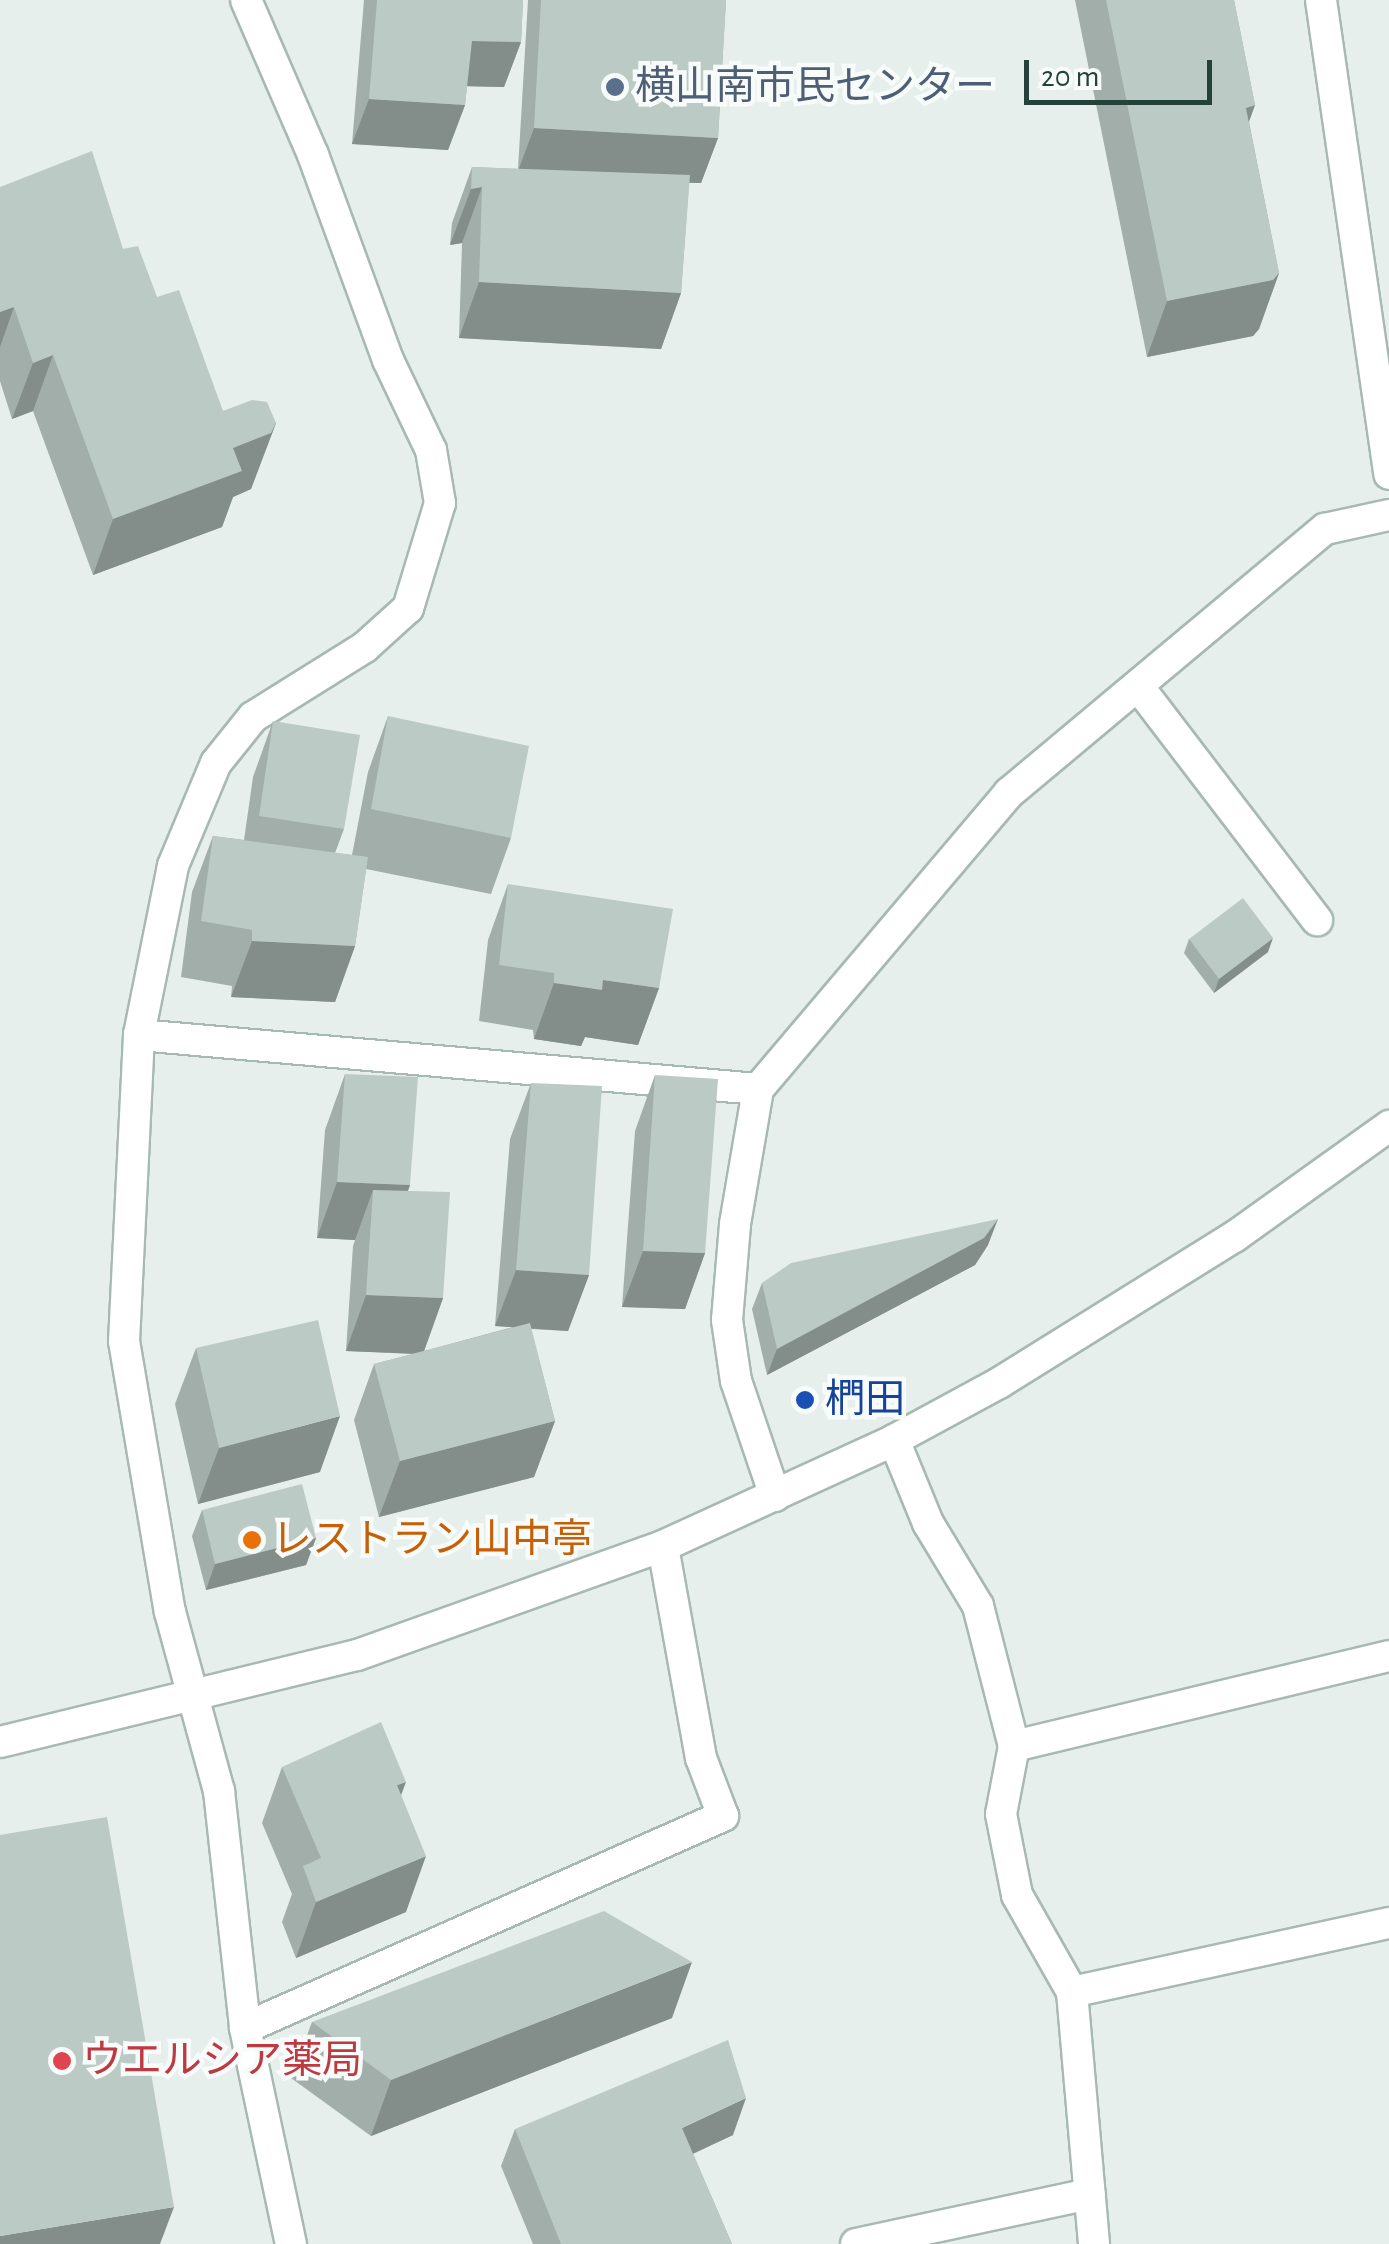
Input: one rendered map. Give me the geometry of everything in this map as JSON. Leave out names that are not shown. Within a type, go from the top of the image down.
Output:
[{"type":"street","points":[[246,0],[313,154],[388,360],[431,450],[440,502],[408,608],[364,646],[253,718],[216,763],[173,866],[139,1035],[124,1341],[170,1612],[218,1791],[245,2028],[291,2244]]},
{"type":"street","points":[[1321,0],[1389,474]]},
{"type":"street","points":[[774,1496],[736,1382],[727,1320],[734,1224],[758,1089],[1009,793],[1325,529],[1389,515]]},
{"type":"street","points":[[1138,686],[1317,920]]},
{"type":"street","points":[[139,1035],[758,1089]]},
{"type":"street","points":[[0,1742],[194,1700],[434,1632],[663,1546],[894,1440],[1138,1299],[1389,1126]]},
{"type":"street","points":[[894,1440],[928,1522],[978,1606],[1014,1746],[1000,1814],[1005,1859],[1017,1896],[1072,1992],[1094,2244]]},
{"type":"street","points":[[245,2028],[723,1816],[701,1758],[663,1546]]},
{"type":"street","points":[[1014,1746],[1389,1656]]},
{"type":"street","points":[[1072,1992],[1389,1923]]},
{"type":"street","points":[[856,2244],[1090,2194]]},
{"type":"building","points":[[377,0],[523,0],[521,42],[472,41],[465,105],[369,99]]},
{"type":"building","name":"横山南市民センター","points":[[541,0],[726,0],[718,138],[534,128]]},
{"type":"building","points":[[1106,0],[1234,0],[1255,105],[1246,108],[1279,273],[1273,280],[1167,301]]},
{"type":"building","points":[[92,151],[123,249],[138,246],[157,297],[179,290],[223,411],[252,400],[267,402],[276,423],[271,433],[233,448],[242,471],[113,519],[53,355],[33,363],[14,307],[0,312],[0,187]]},
{"type":"building","points":[[472,167],[690,175],[681,293],[479,282],[482,187],[471,189]]},
{"type":"building","points":[[388,716],[529,746],[511,838],[371,809]]},
{"type":"building","points":[[273,721],[360,735],[344,829],[259,816]]},
{"type":"building","points":[[213,836],[368,857],[355,946],[252,941],[252,930],[201,921]]},
{"type":"building","points":[[508,884],[673,909],[659,988],[603,980],[602,990],[554,983],[554,973],[499,965]]},
{"type":"building","points":[[1243,898],[1273,938],[1219,979],[1189,939]]},
{"type":"building","points":[[345,1074],[418,1077],[410,1185],[337,1182]]},
{"type":"building","points":[[655,1075],[718,1079],[705,1253],[643,1251]]},
{"type":"building","points":[[531,1083],[602,1086],[589,1275],[516,1270]]},
{"type":"building","points":[[373,1190],[450,1192],[443,1298],[366,1295]]},
{"type":"building","points":[[998,1219],[984,1238],[777,1349],[762,1283],[791,1263]]},
{"type":"building","points":[[318,1320],[340,1416],[219,1448],[196,1348]]},
{"type":"building","points":[[530,1323],[555,1421],[400,1461],[374,1364]]},
{"type":"building","points":[[302,1484],[316,1538],[215,1564],[202,1510]]},
{"type":"building","points":[[381,1722],[406,1782],[397,1785],[426,1856],[316,1902],[303,1866],[321,1858],[282,1767]]},
{"type":"building","name":"ウエルシア薬局","points":[[107,1817],[174,2207],[0,2236],[0,1835]]},
{"type":"building","points":[[604,1911],[692,1962],[391,2080],[312,2022]]},
{"type":"building","points":[[728,2040],[746,2098],[682,2128],[732,2244],[561,2244],[515,2129]]},
{"type":"place","name":"横山南市民センター","points":[[615,87]]},
{"type":"place","name":"椚田","points":[[805,1400]]},
{"type":"place","name":"レストラン山中亭","points":[[252,1540]]},
{"type":"place","name":"ウエルシア薬局","points":[[62,2061]]}]
